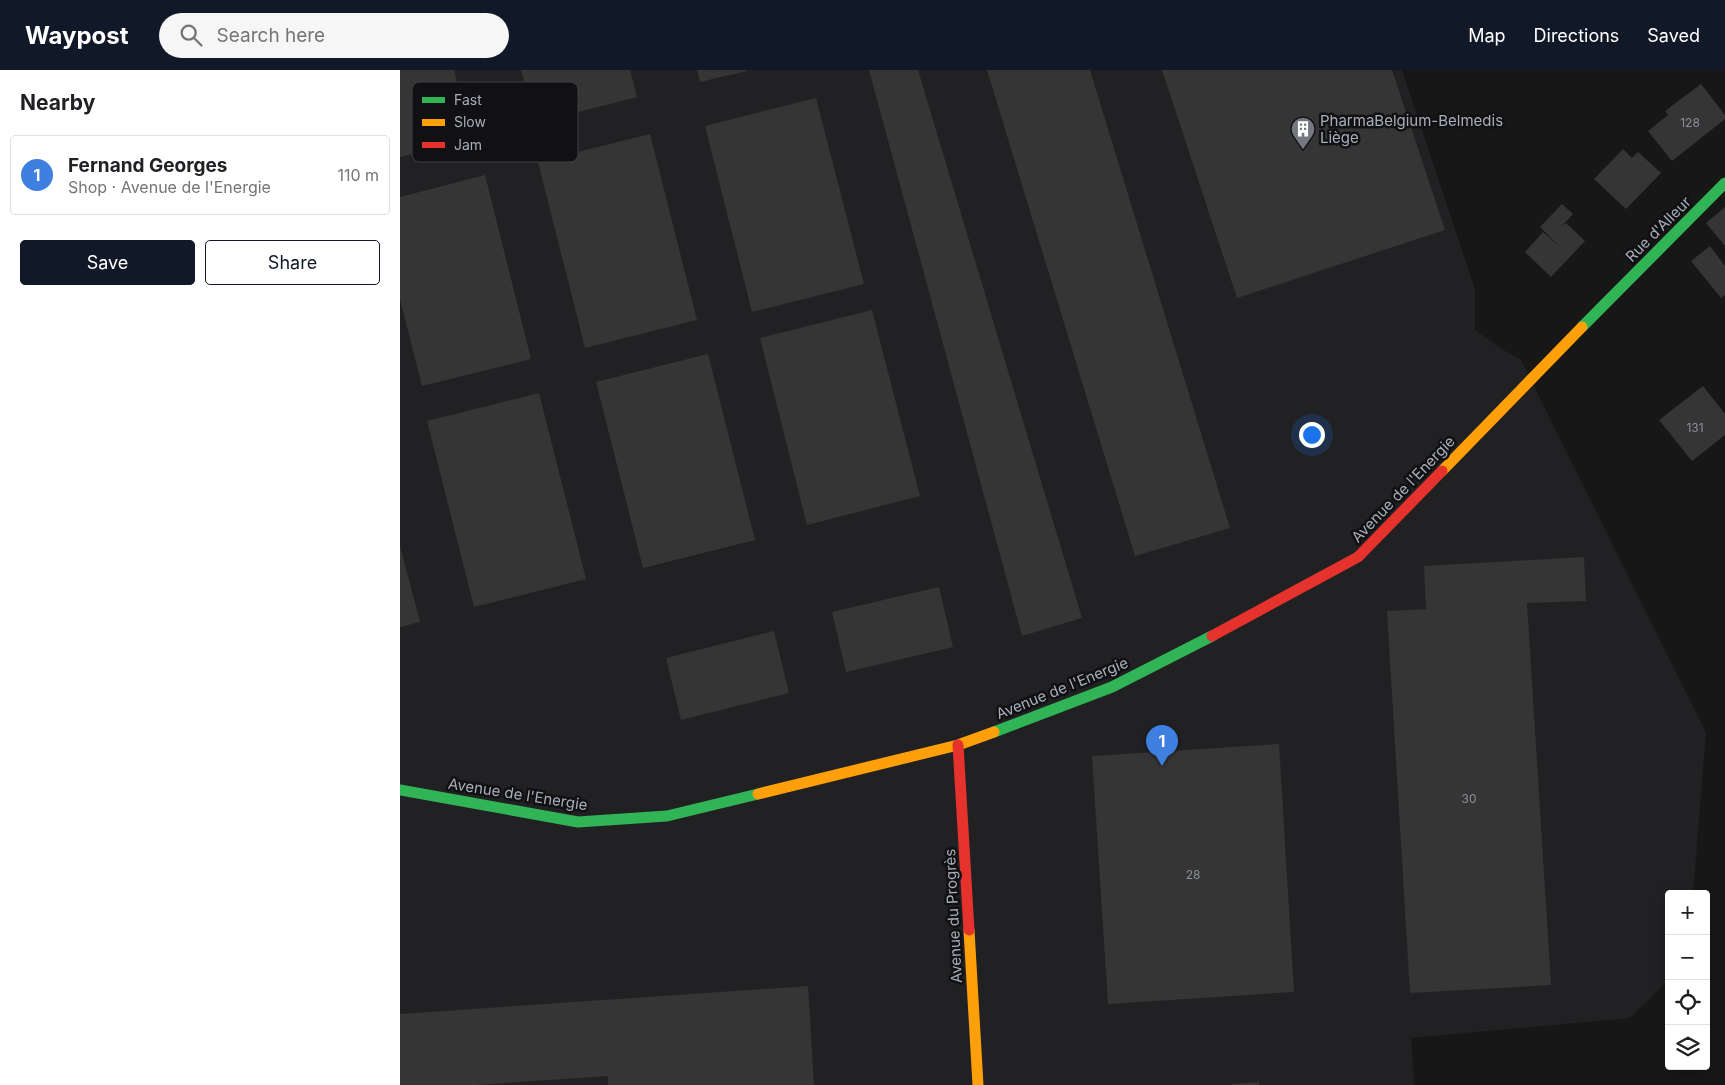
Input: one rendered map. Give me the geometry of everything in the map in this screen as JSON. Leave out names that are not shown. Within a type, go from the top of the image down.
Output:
[{"type":"street","name":"Rue d'Alleur","points":[[1611,297],[1725,183]]},
{"type":"street","name":"Avenue de l'Energie","points":[[400,790],[578,822],[667,816],[958,745],[1112,687],[1260,611],[1358,557],[1611,297]]},
{"type":"street","name":"Avenue du Progrès","points":[[958,745],[978,1085]]},
{"type":"shaded area","points":[[400,70],[1402,70],[1475,289],[1475,330],[1521,360],[1706,733],[1693,890],[1665,890],[1665,984],[1630,1018],[1411,1038],[1414,1085],[400,1085]]},
{"type":"building","points":[[400,70],[454,70],[457,82],[412,82],[412,154],[400,157]]},
{"type":"building","points":[[521,70],[630,70],[637,97],[578,112],[578,82],[524,82]]},
{"type":"building","points":[[697,70],[747,70],[747,71],[700,82]]},
{"type":"building","points":[[869,70],[918,70],[1082,618],[1022,636]]},
{"type":"building","points":[[987,70],[1090,70],[1230,528],[1135,556]]},
{"type":"building","name":"PharmaBelgium-Belmedis Liège","points":[[1162,70],[1392,70],[1445,230],[1237,298]]},
{"type":"building","points":[[1701,84],[1725,115],[1725,119],[1672,161],[1648,131],[1668,115],[1665,111]]},
{"type":"building","points":[[816,98],[864,284],[752,312],[705,126]]},
{"type":"building","points":[[650,134],[697,320],[585,348],[538,162],[578,162],[578,152]]},
{"type":"building","points":[[1623,149],[1632,158],[1638,152],[1661,173],[1626,209],[1594,179]]},
{"type":"building","points":[[485,175],[531,359],[422,386],[400,299],[400,197]]},
{"type":"building","points":[[1562,204],[1573,214],[1561,227],[1566,223],[1585,241],[1551,277],[1525,252],[1543,232],[1561,248],[1540,227]]},
{"type":"building","points":[[1725,207],[1725,246],[1706,223]]},
{"type":"building","points":[[1710,246],[1725,266],[1725,295],[1721,298],[1691,261]]},
{"type":"building","points":[[872,310],[920,496],[807,525],[760,338]]},
{"type":"building","points":[[708,354],[755,540],[643,568],[596,382]]},
{"type":"building","points":[[1703,386],[1725,414],[1725,435],[1692,461],[1659,420]]},
{"type":"building","points":[[539,393],[586,579],[474,607],[427,421]]},
{"type":"building","points":[[400,546],[420,622],[400,627]]},
{"type":"building","points":[[1584,557],[1586,601],[1527,603],[1551,985],[1410,993],[1387,611],[1426,609],[1424,566]]},
{"type":"building","points":[[939,587],[953,647],[846,672],[832,612]]},
{"type":"building","points":[[774,631],[789,693],[681,720],[666,658]]},
{"type":"building","points":[[1279,744],[1294,992],[1108,1004],[1092,756]]},
{"type":"building","points":[[808,986],[814,1085],[608,1085],[608,1076],[477,1085],[400,1085],[400,1014]]},
{"type":"building","points":[[1259,1082],[1259,1085],[1232,1085],[1232,1084]]},
{"type":"traffic: fast","points":[[1582,327],[1725,183]]},
{"type":"traffic: fast","points":[[994,732],[1112,687],[1212,636]]},
{"type":"traffic: fast","points":[[400,790],[578,822],[667,816],[758,794]]},
{"type":"traffic: slow","points":[[1442,471],[1582,327]]},
{"type":"traffic: slow","points":[[758,794],[958,745],[994,732]]},
{"type":"traffic: slow","points":[[969,930],[978,1085]]},
{"type":"traffic: jam","points":[[1212,636],[1358,557],[1442,471]]},
{"type":"traffic: jam","points":[[958,745],[969,930]]},
{"type":"place","name":"PharmaBelgium-Belmedis Liège","points":[[1303,150]]},
{"type":"place","name":"Fernand Georges","points":[[1162,766]]}]
